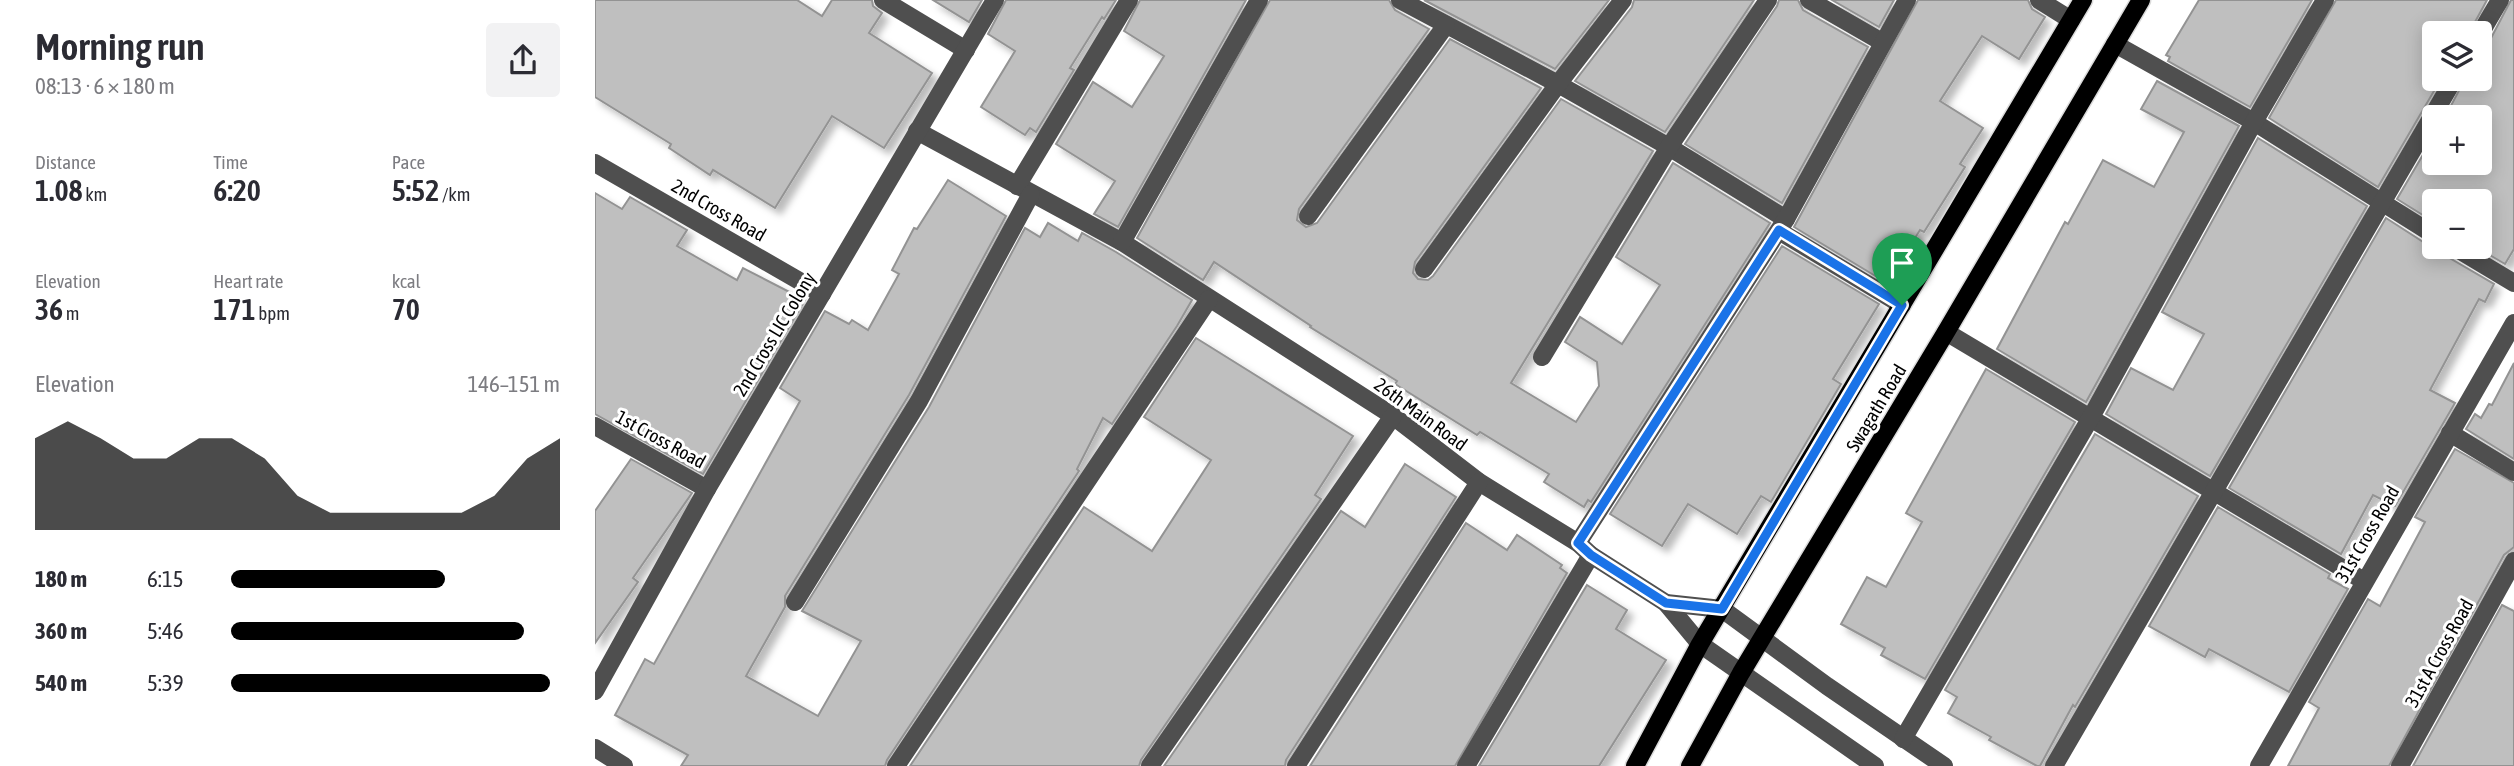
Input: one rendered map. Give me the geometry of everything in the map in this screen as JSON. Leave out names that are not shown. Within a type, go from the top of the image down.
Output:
[{"type":"main road","name":"Swagath Road","points":[[1635,766],[1700,645],[2083,0]]},
{"type":"main road","name":"Swagath Road","points":[[1690,766],[1741,673],[2141,0]]},
{"type":"street","points":[[883,0],[966,50]]},
{"type":"street","name":"2nd Cross LIC Colony","points":[[595,691],[707,489],[995,0]]},
{"type":"street","points":[[795,602],[919,401],[1024,190],[1129,0]]},
{"type":"street","points":[[1122,242],[1259,0]]},
{"type":"street","points":[[1400,0],[1669,147],[1902,305]]},
{"type":"street","points":[[1424,269],[1558,84],[1623,0]]},
{"type":"street","points":[[1542,357],[1669,147],[1768,0]]},
{"type":"street","points":[[1809,0],[1882,42]]},
{"type":"street","points":[[1466,766],[1585,549],[1782,225],[1907,0]]},
{"type":"street","points":[[2039,0],[2071,19]]},
{"type":"street","points":[[1903,739],[2090,419],[2254,122],[2325,0]]},
{"type":"street","points":[[2488,21],[2500,0]]},
{"type":"street","points":[[1308,216],[1446,25]]},
{"type":"street","points":[[2115,44],[2254,122],[2422,228]]},
{"type":"street","points":[[2054,766],[2447,91]]},
{"type":"street","name":"26th Main Road","points":[[917,131],[1122,242],[1393,416],[1479,482],[1666,603],[1700,645],[1875,766]]},
{"type":"street","name":"2nd Cross Road","points":[[595,163],[822,294]]},
{"type":"street","points":[[2473,259],[2514,284]]},
{"type":"street","points":[[896,766],[1209,299]]},
{"type":"street","name":"31st Cross Road","points":[[2259,766],[2514,323]]},
{"type":"street","points":[[1946,332],[2364,581]]},
{"type":"street","points":[[1150,766],[1393,416]]},
{"type":"street","name":"1st Cross Road","points":[[595,426],[707,489]]},
{"type":"street","points":[[2450,433],[2514,472]]},
{"type":"street","points":[[1296,766],[1479,482]]},
{"type":"street","name":"31st A Cross Road","points":[[2400,766],[2514,561]]},
{"type":"street","points":[[1666,603],[1722,609],[1944,766]]},
{"type":"street","points":[[595,748],[624,766]]},
{"type":"building","points":[[595,0],[797,0],[822,16],[832,0],[872,0],[873,6],[882,13],[869,33],[932,73],[884,148],[832,116],[775,208],[713,170],[710,175],[669,148],[671,144],[595,97]]},
{"type":"building","points":[[933,0],[982,0],[969,22]]},
{"type":"building","points":[[1006,0],[1116,0],[1070,68],[1074,70],[1036,132],[1030,128],[1025,135],[981,107],[1015,51],[988,34]]},
{"type":"building","points":[[1140,0],[1246,0],[1118,227],[1094,214],[1115,181],[1056,144],[1093,82],[1132,107],[1164,56],[1124,31]]},
{"type":"building","points":[[1270,0],[1389,0],[1395,10],[1429,29],[1299,209],[1297,220],[1306,227],[1317,223],[1450,39],[1541,88],[1415,262],[1413,273],[1418,279],[1428,280],[1433,276],[1561,99],[1653,151],[1511,383],[1576,422],[1599,386],[1597,362],[1565,342],[1580,317],[1622,344],[1660,285],[1616,257],[1673,163],[1770,223],[1591,502],[1588,500],[1584,507],[1544,482],[1549,474],[1480,432],[1477,435],[1395,384],[1397,381],[1310,327],[1214,262],[1203,280],[1137,238]]},
{"type":"building","points":[[1424,0],[1609,0],[1555,69]]},
{"type":"building","points":[[1634,0],[1754,0],[1665,132],[1575,81],[1632,7]]},
{"type":"building","points":[[1779,0],[1798,0],[1803,10],[1868,47],[1782,203],[1685,144]]},
{"type":"building","points":[[1832,0],[1894,0],[1879,27]]},
{"type":"building","points":[[1918,0],[2028,0],[2032,9],[2045,17],[2019,59],[1982,36],[1940,101],[1983,128],[1960,164],[1965,167],[1924,232],[1920,230],[1887,283],[1794,227]]},
{"type":"building","points":[[2199,0],[2312,0],[2250,107],[2168,61],[2170,57],[2166,55]]},
{"type":"building","points":[[2336,0],[2487,0],[2476,21],[2422,21],[2422,91],[2434,91],[2426,105],[2422,105],[2422,112],[2378,187],[2269,118]]},
{"type":"building","points":[[2511,0],[2514,0],[2514,249],[2505,264],[2492,256],[2492,189],[2422,189],[2422,215],[2397,199],[2422,156],[2422,175],[2492,175],[2492,105],[2451,105],[2459,91],[2492,91],[2492,36]]},
{"type":"building","points":[[2157,81],[2239,126],[2086,402],[1997,349],[2065,222],[2068,224],[2103,160],[2154,187],[2184,132],[2141,109]]},
{"type":"building","points":[[2258,138],[2367,206],[2210,476],[2106,414],[2131,368],[2173,390],[2204,334],[2162,312]]},
{"type":"building","points":[[948,180],[1006,216],[909,395],[785,596],[785,607],[746,676],[818,716],[861,641],[802,611],[929,407],[1025,228],[1040,237],[1048,223],[1078,241],[1082,233],[1192,300],[1112,424],[1103,418],[1077,469],[1079,471],[885,766],[681,766],[688,755],[615,715],[645,659],[654,664],[800,401],[780,388],[825,311],[849,324],[852,320],[868,330],[899,274],[892,270],[914,228],[917,229]]},
{"type":"building","points":[[595,193],[622,209],[630,197],[687,230],[677,246],[737,280],[743,268],[805,300],[703,474],[595,414]]},
{"type":"building","points":[[2386,218],[2422,241],[2422,259],[2451,259],[2494,284],[2485,302],[2479,299],[2430,390],[2455,403],[2395,506],[2373,495],[2341,554],[2229,488]]},
{"type":"building","points":[[1782,246],[1879,304],[1833,379],[1841,384],[1771,502],[1761,496],[1737,534],[1688,504],[1662,546],[1610,514]]},
{"type":"building","points":[[1196,338],[1353,436],[1315,495],[1321,499],[1139,766],[910,766],[1084,507],[1152,551],[1211,460],[1144,417]]},
{"type":"building","points":[[2514,363],[2514,459],[2466,429],[2475,414],[2481,418],[2489,404],[2492,405]]},
{"type":"building","points":[[1986,369],[2075,422],[1925,679],[1881,655],[1885,648],[1841,624],[1867,577],[1886,587],[1922,522],[1906,513]]},
{"type":"building","points":[[2095,434],[2198,496],[2075,707],[2073,705],[2040,766],[2037,766],[1989,740],[1991,737],[1948,713],[1957,697],[1945,690]]},
{"type":"building","points":[[2455,449],[2514,483],[2514,547],[2504,555],[2389,766],[2288,766],[2319,708],[2309,702],[2368,599],[2380,606],[2425,522],[2415,517]]},
{"type":"building","points":[[631,459],[692,493],[633,578],[638,582],[595,643],[595,511]]},
{"type":"building","points":[[1405,464],[1456,497],[1286,760],[1285,766],[1164,766],[1341,511],[1365,527]]},
{"type":"building","points":[[2218,507],[2330,574],[2328,578],[2348,589],[2289,692],[2209,649],[2205,657],[2149,626]]},
{"type":"building","points":[[1466,523],[1507,550],[1517,535],[1562,565],[1560,568],[1567,573],[1455,766],[1310,766]]},
{"type":"building","points":[[1587,585],[1627,610],[1616,629],[1666,660],[1599,766],[1479,766]]},
{"type":"building","points":[[2502,605],[2514,611],[2514,766],[2413,766]]},
{"type":"route","points":[[1779,230],[1902,305],[1722,609],[1666,603],[1591,555],[1578,543],[1779,230]]}]
